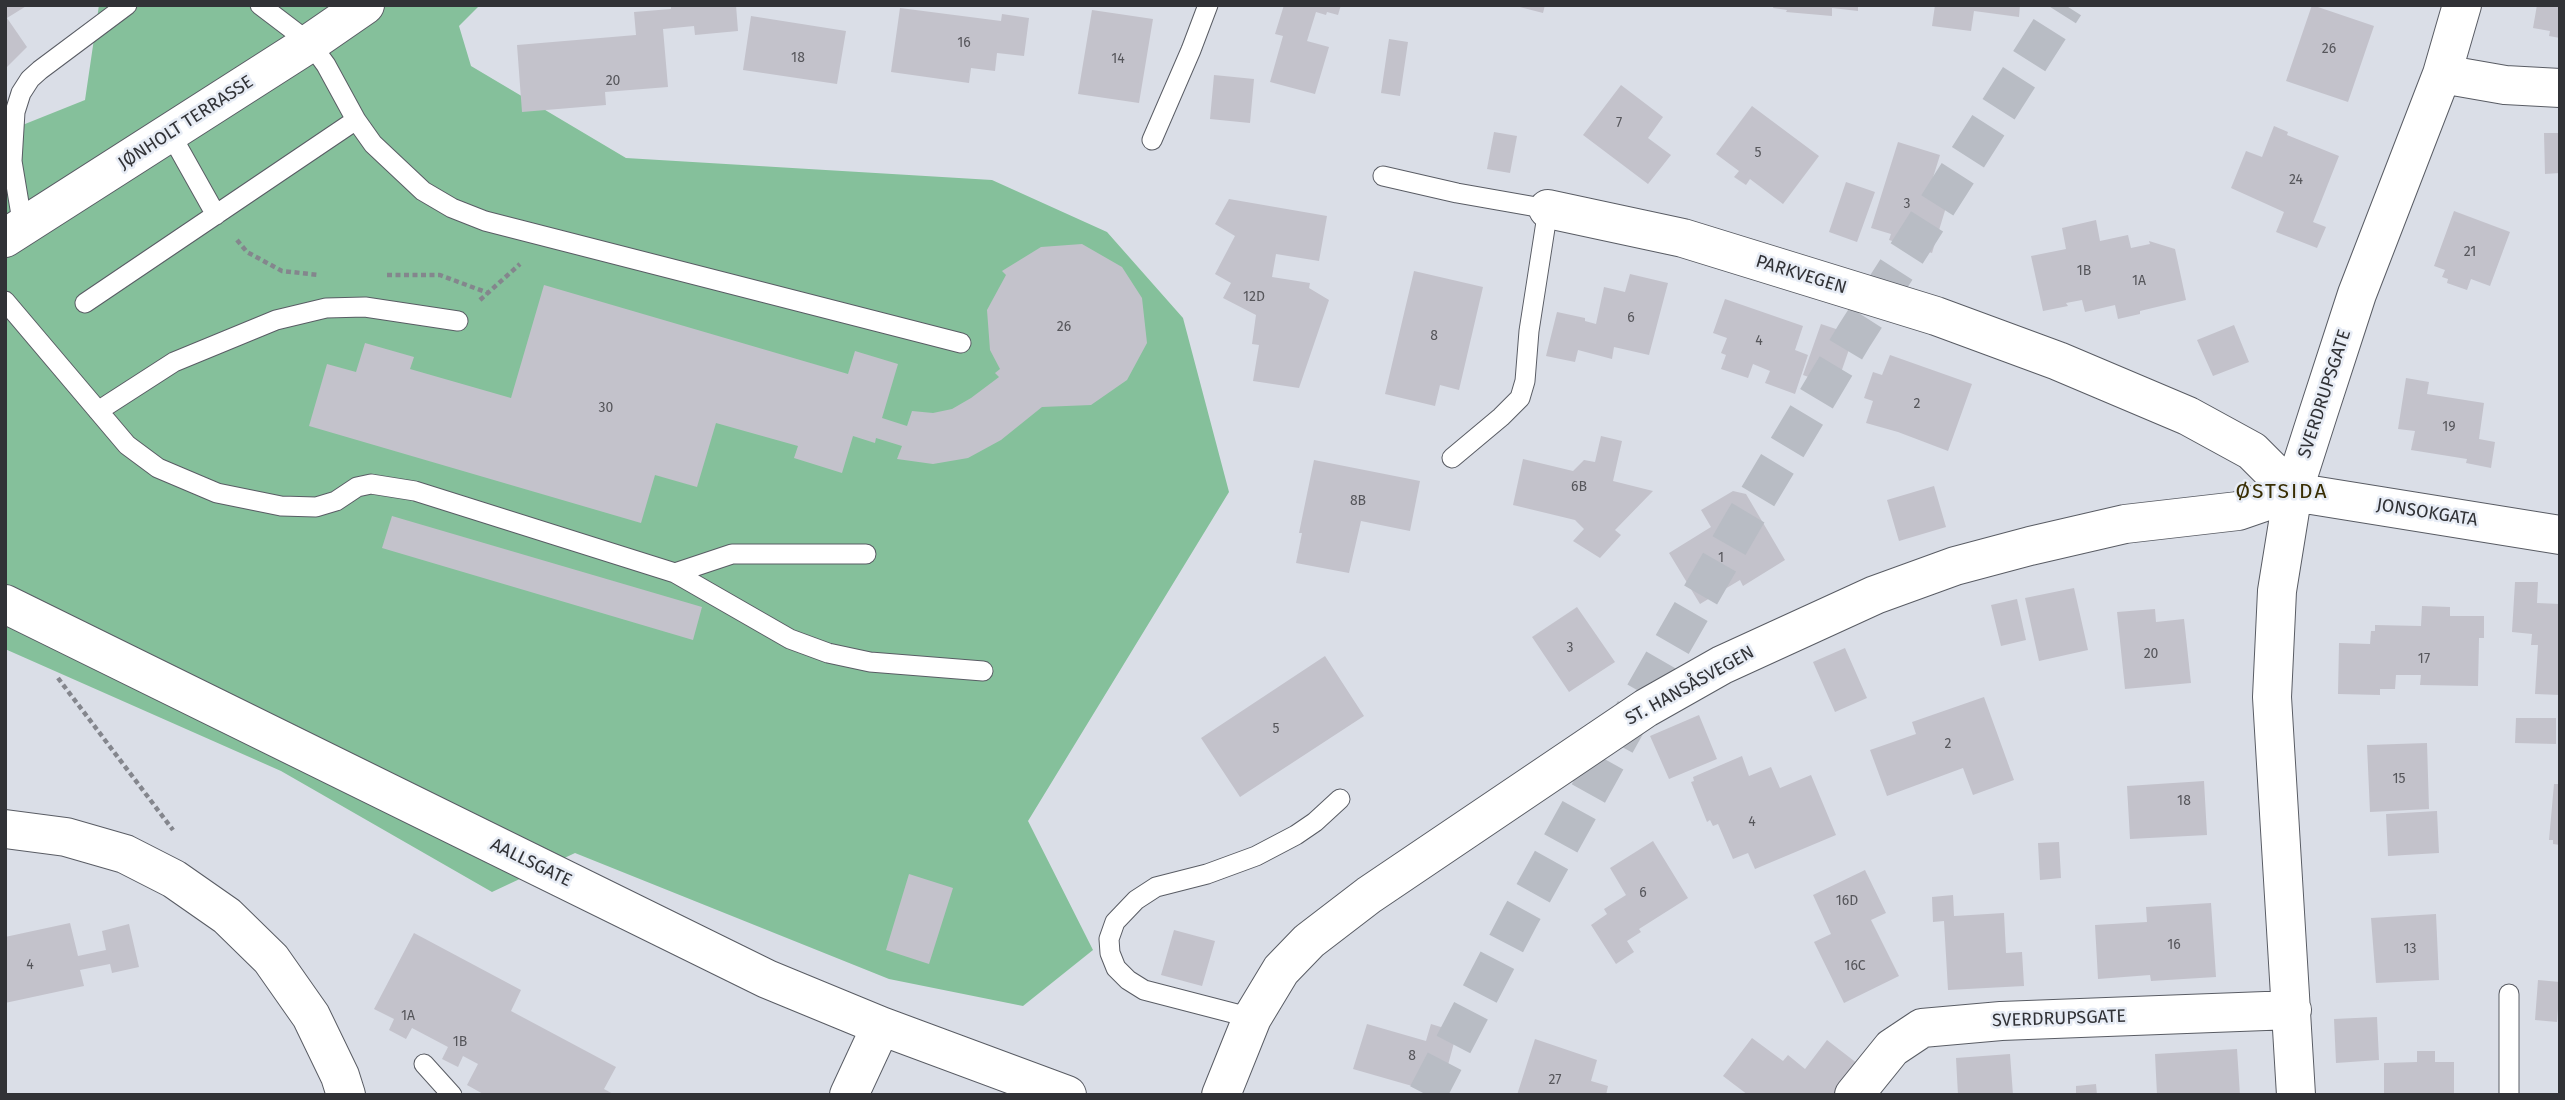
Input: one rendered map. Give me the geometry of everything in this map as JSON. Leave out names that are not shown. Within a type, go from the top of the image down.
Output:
[{"type":"street","name":"JØNHOLT TERRASSE","points":[[14,232],[366,5]]},
{"type":"street","name":"SVERDRUPSGATE","points":[[2296,1095],[2272,697],[2277,591],[2293,492],[2357,294],[2442,74],[2462,5]]},
{"type":"street","points":[[2442,74],[2505,85],[2560,88]]},
{"type":"street","name":"PARKVEGEN","points":[[1548,209],[1683,238],[1936,316],[2058,361],[2188,416],[2252,451],[2293,492]]},
{"type":"street","name":"JONSOKGATA","points":[[2293,492],[2560,535]]},
{"type":"street","name":"ST. HANSÅSVEGEN","points":[[1221,1095],[1252,1018],[1281,970],[1309,941],[1368,895],[1593,742],[1722,665],[1875,595],[1955,566],[2125,524],[2238,511],[2293,492]]},
{"type":"street","name":"AALLSGATE","points":[[5,604],[768,979],[881,1027],[1067,1095]]},
{"type":"street","points":[[5,828],[66,837],[125,854],[174,879],[227,916],[271,959],[311,1016],[340,1076],[346,1095]]},
{"type":"street","name":"SVERDRUPSGATE","points":[[1854,1095],[1892,1048],[1922,1028],[2001,1021],[2292,1010]]},
{"type":"street","points":[[849,1095],[881,1027]]},
{"type":"lane","points":[[14,232],[12,161],[15,112],[20,93],[40,70],[127,5]]},
{"type":"lane","points":[[260,5],[310,43],[373,144],[424,191],[452,208],[485,221],[961,343]]},
{"type":"lane","points":[[1152,140],[1208,5]]},
{"type":"lane","points":[[85,303],[356,120]]},
{"type":"lane","points":[[170,133],[216,215]]},
{"type":"lane","points":[[1383,176],[1457,193],[1548,209],[1529,331],[1525,381],[1520,398],[1501,418],[1452,458]]},
{"type":"lane","points":[[5,301],[127,444],[158,468],[217,493],[281,506],[316,507],[336,501],[357,487],[370,484],[415,491],[675,573],[790,639],[828,653],[870,662],[983,671]]},
{"type":"lane","points":[[98,411],[174,362],[276,320],[326,308],[365,307],[458,321]]},
{"type":"lane","points":[[675,573],[732,554],[866,554]]},
{"type":"lane","points":[[1252,1018],[1144,990],[1128,980],[1116,968],[1110,953],[1109,939],[1115,922],[1136,900],[1156,887],[1207,874],[1256,856],[1296,835],[1340,799]]},
{"type":"lane","points":[[2509,994],[2509,1095]]},
{"type":"lane","points":[[425,1064],[453,1095]]},
{"type":"path","points":[[216,215],[247,252],[282,271],[302,275],[327,275]]},
{"type":"path","points":[[458,321],[549,237]]},
{"type":"path","points":[[377,275],[440,275],[488,293]]},
{"type":"path","points":[[55,674],[180,839]]},
{"type":"green space","points":[[99,5],[480,5],[459,26],[471,66],[626,158],[992,180],[1107,232],[1183,318],[1229,492],[1028,821],[1093,950],[1023,1006],[889,979],[575,853],[492,892],[281,771],[5,649],[5,132],[85,100]]},
{"type":"building","points":[[5,5],[28,5],[7,18],[27,47],[5,69]]},
{"type":"building","points":[[671,5],[736,5],[738,31],[695,35],[694,26],[663,29],[668,87],[605,92],[606,105],[522,112],[517,45],[636,35],[634,12],[671,9]]},
{"type":"building","points":[[1284,5],[1341,5],[1338,15],[1316,12],[1307,41],[1329,47],[1315,94],[1270,82],[1283,36],[1275,34]]},
{"type":"building","points":[[1512,5],[1545,5],[1543,13]]},
{"type":"building","points":[[1774,5],[1858,5],[1858,11],[1832,8],[1832,16],[1786,12],[1787,10],[1773,8]]},
{"type":"building","points":[[1935,5],[2020,5],[2019,17],[1974,11],[1971,31],[1932,26]]},
{"type":"building","points":[[2312,5],[2374,26],[2348,102],[2286,81]]},
{"type":"building","points":[[2537,5],[2560,5],[2560,38],[2549,36],[2550,31],[2533,28]]},
{"type":"building","points":[[900,8],[1001,21],[1002,14],[1029,18],[1024,56],[997,53],[995,71],[971,68],[969,83],[891,72]]},
{"type":"building","points":[[1092,10],[1153,19],[1139,103],[1078,94]]},
{"type":"building","points":[[751,16],[846,31],[837,84],[743,70]]},
{"type":"building","points":[[1389,39],[1408,42],[1400,96],[1381,93]]},
{"type":"building","points":[[1214,75],[1254,79],[1250,123],[1210,119]]},
{"type":"building","points":[[1621,85],[1663,117],[1648,138],[1671,155],[1648,184],[1583,135]]},
{"type":"building","points":[[1752,106],[1819,156],[1783,204],[1750,179],[1746,185],[1734,177],[1739,171],[1716,154]]},
{"type":"building","points":[[2274,126],[2288,132],[2287,135],[2339,156],[2313,222],[2326,227],[2317,248],[2276,232],[2284,212],[2231,188],[2246,151],[2262,157]]},
{"type":"building","points":[[1494,132],[1517,136],[1510,173],[1487,169]]},
{"type":"building","points":[[2544,133],[2560,133],[2560,173],[2545,174]]},
{"type":"building","points":[[1898,142],[1940,155],[1931,184],[1951,191],[1932,253],[1889,240],[1891,234],[1871,228]]},
{"type":"building","points":[[1846,182],[1875,192],[1857,242],[1829,232]]},
{"type":"building","points":[[1229,199],[1327,216],[1319,261],[1276,254],[1272,277],[1310,283],[1309,288],[1329,300],[1299,388],[1253,381],[1259,345],[1252,344],[1256,315],[1223,298],[1231,283],[1215,274],[1235,236],[1215,224]]},
{"type":"building","points":[[2454,211],[2510,232],[2490,286],[2471,279],[2467,290],[2447,283],[2448,279],[2442,277],[2445,270],[2434,266]]},
{"type":"building","points":[[2096,220],[2100,241],[2128,235],[2131,248],[2150,244],[2149,241],[2175,249],[2186,300],[2118,319],[2115,305],[2085,312],[2082,300],[2043,311],[2031,256],[2066,249],[2062,228]]},
{"type":"building","points":[[1082,244],[1122,267],[1142,298],[1147,343],[1127,380],[1091,405],[1042,407],[1001,440],[968,458],[933,464],[897,459],[902,446],[876,438],[875,443],[853,436],[842,473],[794,458],[798,446],[716,423],[697,487],[655,475],[641,523],[309,426],[327,364],[356,372],[365,343],[414,357],[410,369],[511,398],[544,285],[848,374],[855,351],[898,364],[882,418],[907,426],[912,411],[933,413],[952,409],[999,377],[995,373],[1000,369],[990,350],[987,310],[1006,275],[1002,271],[1041,247]]},
{"type":"building","points":[[1414,271],[1483,287],[1459,390],[1440,385],[1435,406],[1385,394]]},
{"type":"building","points":[[1630,274],[1668,283],[1649,355],[1614,347],[1612,359],[1578,350],[1575,362],[1546,356],[1557,312],[1585,318],[1585,321],[1596,324],[1604,287],[1625,292]]},
{"type":"building","points":[[1725,299],[1803,326],[1795,350],[1808,355],[1795,394],[1765,383],[1770,371],[1753,364],[1748,378],[1721,369],[1726,355],[1721,353],[1727,338],[1713,333]]},
{"type":"building","points":[[1821,324],[1854,335],[1836,387],[1803,375]]},
{"type":"building","points":[[2234,325],[2249,362],[2213,376],[2197,340]]},
{"type":"building","points":[[1890,355],[1972,384],[1948,451],[1866,423],[1873,401],[1864,398],[1873,372],[1882,375]]},
{"type":"building","points":[[2406,378],[2429,382],[2427,394],[2484,403],[2479,439],[2495,442],[2491,468],[2466,463],[2467,459],[2411,450],[2415,431],[2398,429]]},
{"type":"building","points":[[1601,436],[1622,441],[1613,481],[1653,491],[1615,530],[1621,535],[1600,558],[1573,541],[1584,529],[1575,520],[1513,505],[1523,459],[1573,471],[1584,460],[1595,462]]},
{"type":"building","points":[[1314,460],[1420,481],[1410,531],[1361,521],[1349,573],[1296,563],[1302,533],[1299,533]]},
{"type":"building","points":[[1934,486],[1946,527],[1899,541],[1887,500]]},
{"type":"building","points":[[1733,491],[1746,494],[1785,560],[1743,586],[1740,580],[1700,604],[1669,553],[1711,527],[1701,510]]},
{"type":"building","points":[[392,516],[702,607],[693,640],[382,548]]},
{"type":"building","points":[[2515,582],[2538,582],[2537,603],[2560,604],[2560,695],[2535,694],[2538,645],[2531,645],[2532,634],[2512,632]]},
{"type":"building","points":[[2074,588],[2088,650],[2039,661],[2025,598]]},
{"type":"building","points":[[2017,599],[2026,640],[2001,646],[1991,605]]},
{"type":"building","points":[[2422,606],[2450,607],[2450,616],[2484,616],[2484,638],[2479,638],[2478,686],[2420,685],[2421,675],[2396,675],[2395,689],[2380,689],[2380,695],[2338,694],[2339,643],[2370,644],[2371,631],[2375,631],[2375,625],[2421,626]]},
{"type":"building","points":[[1577,607],[1615,662],[1569,692],[1532,637]]},
{"type":"building","points":[[2155,609],[2156,622],[2184,619],[2191,683],[2125,689],[2117,612]]},
{"type":"building","points":[[1845,648],[1867,698],[1835,712],[1813,662]]},
{"type":"building","points":[[1325,656],[1364,716],[1240,797],[1201,738]]},
{"type":"building","points":[[1984,697],[2014,780],[1973,795],[1963,768],[1887,796],[1870,750],[1916,734],[1912,722]]},
{"type":"building","points":[[1699,715],[1717,759],[1669,779],[1650,736]]},
{"type":"building","points":[[2516,718],[2556,718],[2556,744],[2515,743]]},
{"type":"building","points":[[2427,743],[2429,809],[2370,812],[2367,745]]},
{"type":"building","points":[[1742,756],[1749,776],[1771,767],[1780,788],[1811,775],[1836,835],[1755,869],[1748,853],[1733,859],[1718,824],[1713,826],[1710,820],[1707,822],[1691,782],[1694,781],[1693,777]]},
{"type":"building","points":[[2204,781],[2207,835],[2130,839],[2127,786]]},
{"type":"building","points":[[2554,784],[2560,784],[2560,845],[2549,840]]},
{"type":"building","points":[[2437,811],[2439,853],[2388,856],[2386,814]]},
{"type":"building","points":[[1653,841],[1688,898],[1639,929],[1641,932],[1627,941],[1634,952],[1616,964],[1591,925],[1607,914],[1604,909],[1626,895],[1610,868]]},
{"type":"building","points":[[2059,842],[2061,878],[2040,880],[2038,843]]},
{"type":"building","points":[[1865,870],[1886,913],[1871,920],[1899,976],[1844,1003],[1814,942],[1831,934],[1813,895]]},
{"type":"building","points":[[909,874],[953,888],[929,964],[886,950]]},
{"type":"building","points":[[1953,895],[1954,916],[2004,913],[2006,953],[2022,952],[2024,986],[1948,990],[1944,921],[1933,922],[1932,897]]},
{"type":"building","points":[[2211,903],[2216,977],[2151,981],[2150,975],[2098,979],[2095,925],[2147,922],[2146,907]]},
{"type":"building","points":[[2436,914],[2439,980],[2376,983],[2371,918]]},
{"type":"building","points":[[70,923],[78,956],[106,950],[102,931],[129,924],[139,967],[112,973],[110,964],[80,970],[84,986],[5,1003],[5,937]]},
{"type":"building","points":[[1174,930],[1215,941],[1202,986],[1161,975]]},
{"type":"building","points":[[414,933],[521,990],[511,1011],[616,1067],[604,1089],[615,1095],[485,1095],[467,1085],[478,1064],[463,1056],[458,1067],[442,1059],[448,1047],[412,1028],[406,1039],[389,1030],[394,1019],[374,1009]]},
{"type":"building","points":[[2538,980],[2560,982],[2557,1022],[2535,1020]]},
{"type":"building","points":[[2377,1017],[2379,1060],[2336,1063],[2334,1019]]},
{"type":"building","points":[[1367,1024],[1426,1041],[1431,1024],[1457,1032],[1440,1094],[1353,1069]]},
{"type":"building","points":[[1752,1038],[1783,1061],[1788,1055],[1805,1069],[1827,1040],[1858,1064],[1834,1095],[1748,1095],[1723,1076]]},
{"type":"building","points":[[1535,1039],[1597,1060],[1591,1081],[1608,1086],[1606,1095],[1517,1095]]},
{"type":"building","points":[[2237,1049],[2240,1095],[2157,1095],[2155,1054]]},
{"type":"building","points":[[2417,1051],[2435,1051],[2435,1062],[2454,1062],[2454,1095],[2384,1095],[2384,1063],[2417,1062]]},
{"type":"building","points":[[2010,1054],[2013,1095],[1958,1095],[1956,1058]]},
{"type":"building","points":[[2096,1084],[2097,1095],[2076,1095],[2076,1086]]},
{"type":"tunnel","points":[[1427,1095],[1520,917],[1742,523],[1854,336],[2065,5]]},
{"type":"district","name":"ØSTSIDA","points":[[2282,492]]}]
